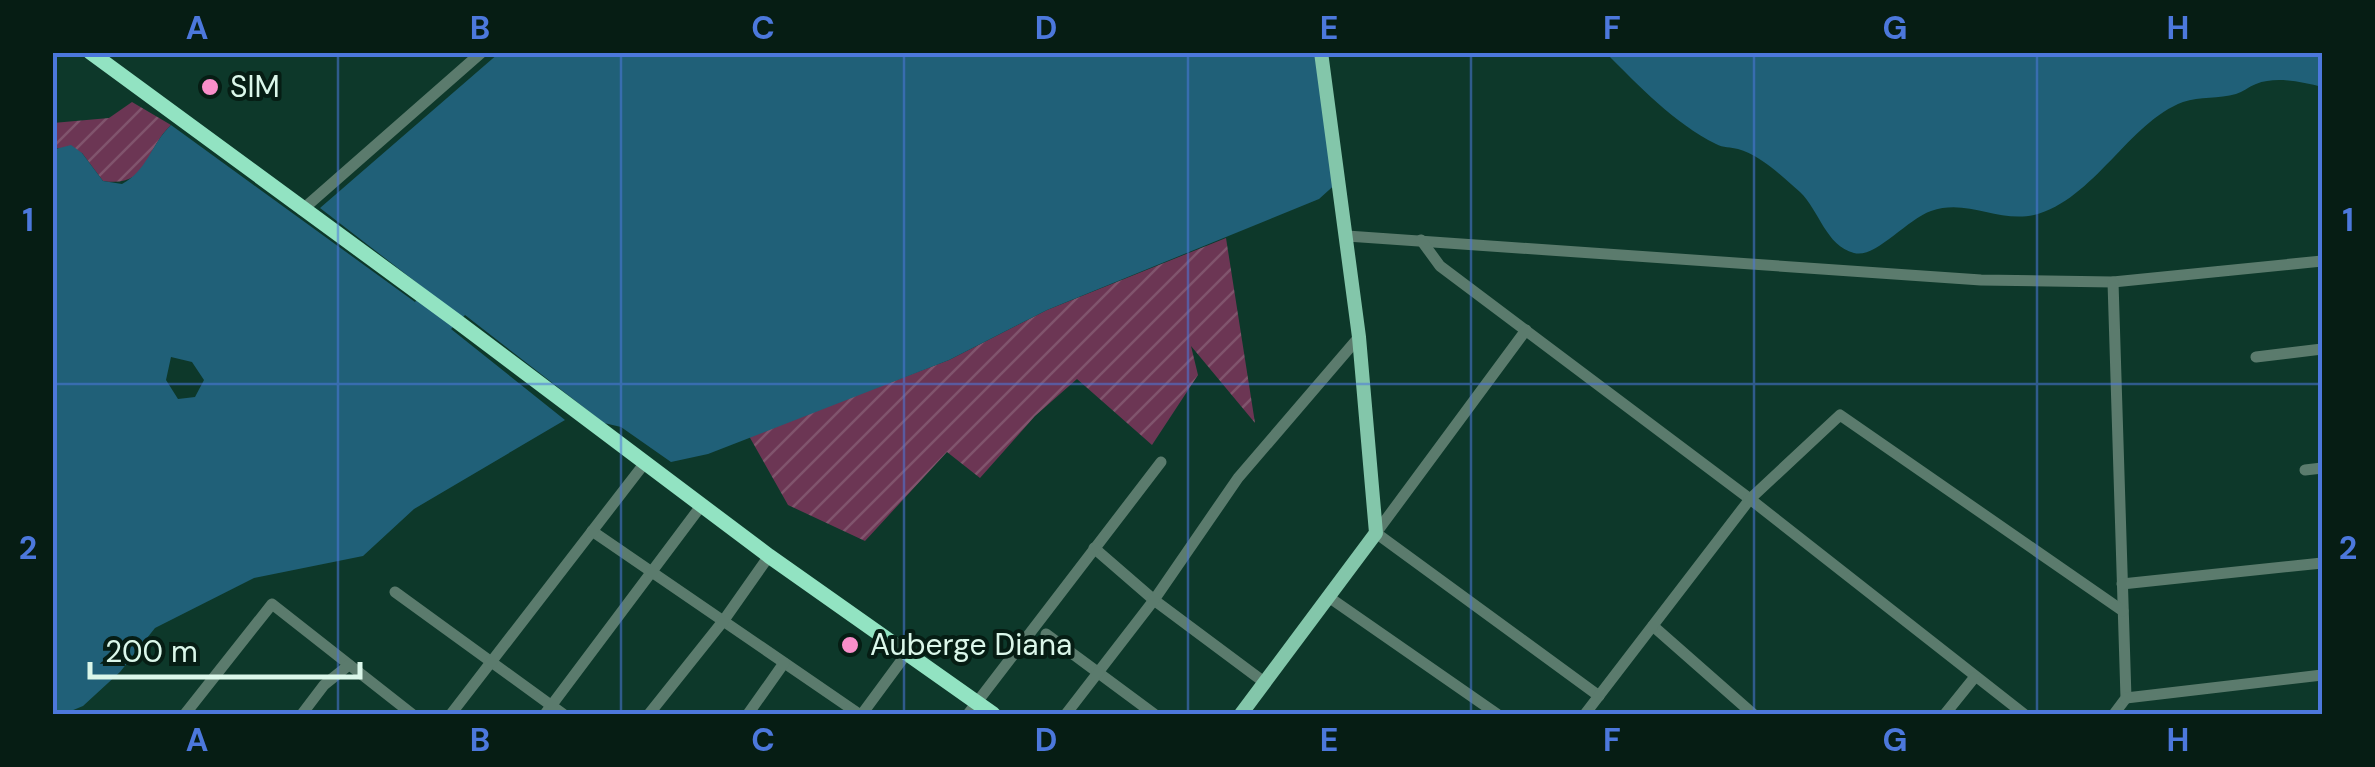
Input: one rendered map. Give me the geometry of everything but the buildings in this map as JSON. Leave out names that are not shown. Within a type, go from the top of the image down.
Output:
[{"type":"highway","points":[[90,52],[768,556],[906,652],[973,708],[993,714]]},
{"type":"main road","points":[[1241,714],[1376,533],[1359,337],[1321,52]]},
{"type":"street","points":[[302,210],[482,52]]},
{"type":"street","points":[[1346,236],[1932,277],[2113,282],[2322,261]]},
{"type":"street","points":[[1421,240],[1440,266],[1750,499],[2024,714]]},
{"type":"street","points":[[2113,282],[2126,698],[2114,714]]},
{"type":"street","points":[[1526,330],[1376,533],[1600,696]]},
{"type":"street","points":[[1066,714],[1154,600],[1238,478],[1359,337]]},
{"type":"street","points":[[2256,357],[2322,350]]},
{"type":"street","points":[[1585,714],[1750,499],[1840,414],[2123,611]]},
{"type":"street","points":[[973,708],[1161,462]]},
{"type":"street","points":[[451,714],[644,464]]},
{"type":"street","points":[[2305,470],[2322,468]]},
{"type":"street","points":[[548,710],[701,506]]},
{"type":"street","points":[[592,531],[860,714],[906,652]]},
{"type":"street","points":[[1094,548],[1154,600],[1264,682]]},
{"type":"street","points":[[648,714],[724,620],[768,556]]},
{"type":"street","points":[[2122,584],[2322,563]]},
{"type":"street","points":[[394,592],[548,710],[563,714]]},
{"type":"street","points":[[1330,598],[1497,714]]},
{"type":"street","points":[[191,712],[272,604],[412,714]]},
{"type":"street","points":[[1653,626],[1752,714]]},
{"type":"street","points":[[1046,634],[1154,714]]},
{"type":"street","points":[[748,714],[784,663]]},
{"type":"street","points":[[302,714],[324,685],[349,664]]},
{"type":"street","points":[[2126,698],[2322,675]]},
{"type":"street","points":[[1945,714],[1974,678]]},
{"type":"shaded area","points":[[132,102],[171,125],[130,179],[103,181],[82,153],[53,150],[53,123],[109,118]]},
{"type":"shaded area","points":[[1226,238],[1255,423],[1191,346],[1198,375],[1152,445],[1077,379],[1035,416],[980,478],[947,452],[865,541],[788,505],[749,436],[949,360],[1047,310]]},
{"type":"water","points":[[2322,52],[2322,87],[2272,80],[2236,94],[2183,102],[2145,126],[2093,178],[2055,207],[2021,217],[1957,207],[1931,211],[1881,245],[1862,253],[1836,243],[1807,200],[1771,167],[1746,152],[1716,144],[1686,126],[1606,53]]},
{"type":"water","points":[[499,53],[1321,53],[1339,181],[1319,199],[1047,310],[949,360],[708,454],[671,462],[621,427],[604,423],[465,315],[451,329],[565,420],[414,509],[363,556],[254,578],[155,628],[120,672],[83,706],[66,713],[53,712],[52,150],[71,145],[103,181],[122,184],[138,172],[171,125],[415,302],[425,289],[320,208]],"holes":[[[171,357],[192,362],[204,380],[195,397],[178,399],[166,380]]]},
{"type":"place","name":"SIM","points":[[210,87]]},
{"type":"place","name":"Auberge Diana","points":[[850,645]]}]
